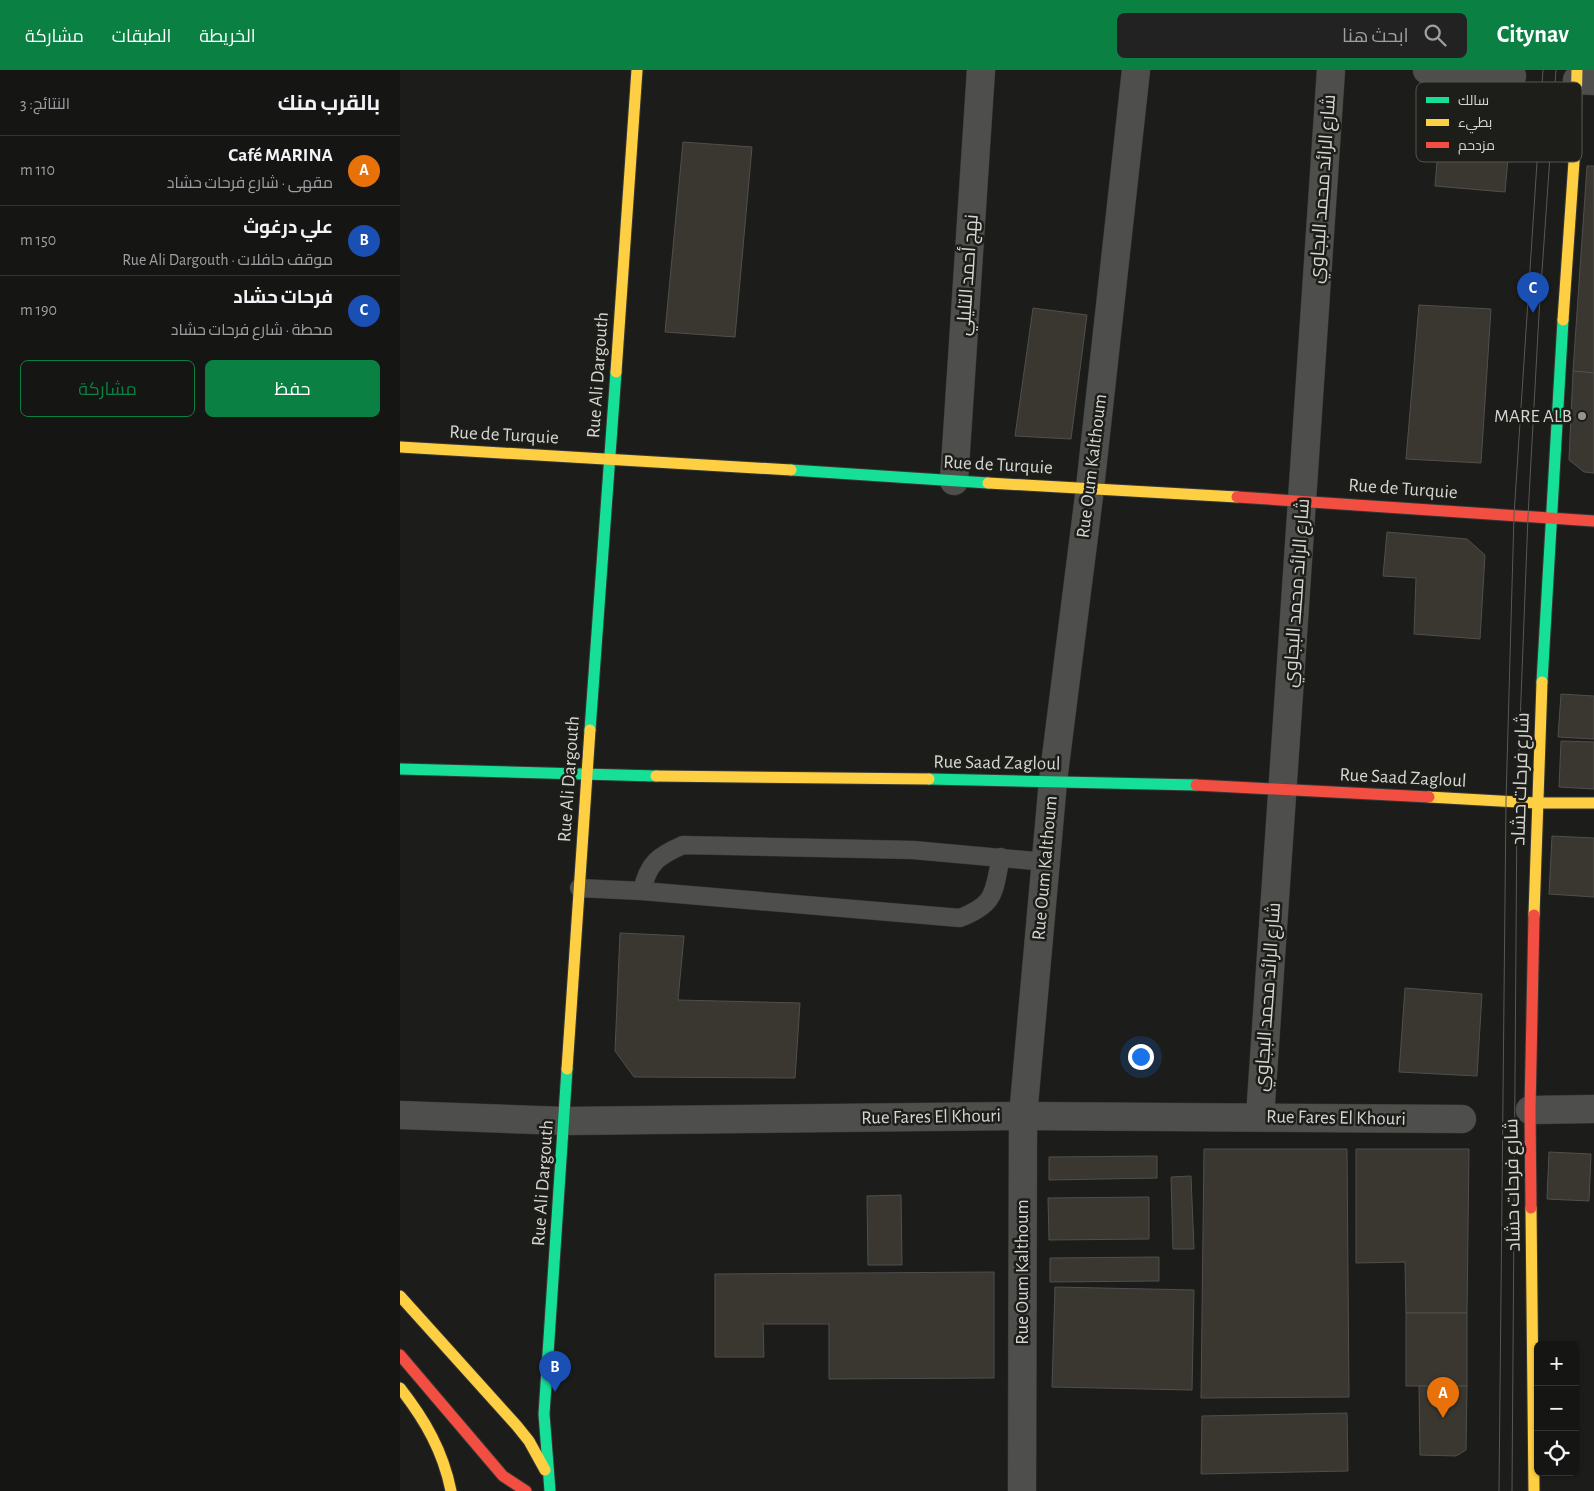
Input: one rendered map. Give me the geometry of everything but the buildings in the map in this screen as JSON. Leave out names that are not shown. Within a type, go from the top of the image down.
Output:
[{"type":"main road","name":"Rue Ali Dargouth","points":[[550,1491],[544,1414],[565,1121],[586,775],[637,70]]},
{"type":"main road","name":"شارع فرحات حشاد","points":[[1534,1491],[1530,1110],[1536,803],[1550,518],[1574,162]]},
{"type":"main road","name":"Rue de Turquie","points":[[400,447],[609,458],[954,481],[1304,500],[1594,521]]},
{"type":"main road","name":"Rue Saad Zagloul","points":[[400,769],[586,775],[1053,781],[1282,788],[1536,803],[1594,803]]},
{"type":"main road","points":[[400,1296],[529,1441],[545,1471],[550,1491]]},
{"type":"main road","points":[[400,1355],[503,1476],[526,1491]]},
{"type":"main road","points":[[400,1388],[437,1440],[447,1466],[451,1491]]},
{"type":"street","name":"نهج أحمد التليلي","points":[[954,481],[981,70]]},
{"type":"street","name":"Rue Oum Kalthoum","points":[[1022,1491],[1023,1116],[1053,781],[1090,488],[1136,70]]},
{"type":"street","name":"شارع الرائد محمد البجاوي","points":[[1260,1117],[1304,500],[1331,70]]},
{"type":"street","points":[[1427,70],[1512,76]]},
{"type":"street","points":[[1530,1110],[1594,1109]]},
{"type":"street","name":"Rue Fares El Khouri","points":[[400,1115],[565,1121],[1023,1116],[1462,1119]]},
{"type":"lane","points":[[642,891],[646,873],[661,855],[683,845],[913,850],[1046,862]]},
{"type":"lane","points":[[579,888],[642,891],[960,918],[982,909],[993,894],[1001,857]]},
{"type":"tram line","points":[[1542,82],[1543,70]]},
{"type":"tram line","points":[[1555,82],[1556,70]]},
{"type":"tram line","points":[[1499,1491],[1506,801],[1514,515],[1537,162]]},
{"type":"tram line","points":[[1512,1491],[1517,802],[1528,516],[1550,162]]},
{"type":"traffic: fast","points":[[1542,682],[1563,320]]},
{"type":"traffic: fast","points":[[590,730],[616,372]]},
{"type":"traffic: fast","points":[[791,470],[988,483]]},
{"type":"traffic: fast","points":[[400,769],[656,776]]},
{"type":"traffic: fast","points":[[929,779],[1196,785]]},
{"type":"traffic: fast","points":[[550,1491],[544,1414],[567,1069]]},
{"type":"traffic: slow","points":[[616,372],[637,70]]},
{"type":"traffic: slow","points":[[1577,70],[1577,82]]},
{"type":"traffic: slow","points":[[1563,320],[1574,162]]},
{"type":"traffic: slow","points":[[400,447],[791,470]]},
{"type":"traffic: slow","points":[[988,483],[1237,497]]},
{"type":"traffic: slow","points":[[1534,915],[1542,682]]},
{"type":"traffic: slow","points":[[567,1069],[590,730]]},
{"type":"traffic: slow","points":[[656,776],[929,779]]},
{"type":"traffic: slow","points":[[1429,797],[1536,803],[1594,803]]},
{"type":"traffic: slow","points":[[1531,1208],[1534,1491]]},
{"type":"traffic: slow","points":[[400,1296],[517,1426],[529,1441],[545,1470]]},
{"type":"traffic: slow","points":[[400,1388],[432,1436],[448,1476],[451,1491]]},
{"type":"traffic: jam","points":[[1237,497],[1594,521]]},
{"type":"traffic: jam","points":[[1196,785],[1429,797]]},
{"type":"traffic: jam","points":[[1531,1208],[1530,1110],[1534,915]]},
{"type":"traffic: jam","points":[[400,1355],[503,1476],[526,1491]]},
{"type":"place","name":"فرحات حشاد","points":[[1533,313]]},
{"type":"place","name":"MARE ALB","points":[[1582,416]]},
{"type":"place","name":"علي درغوث","points":[[555,1392]]},
{"type":"place","name":"Café MARINA","points":[[1443,1418]]}]
